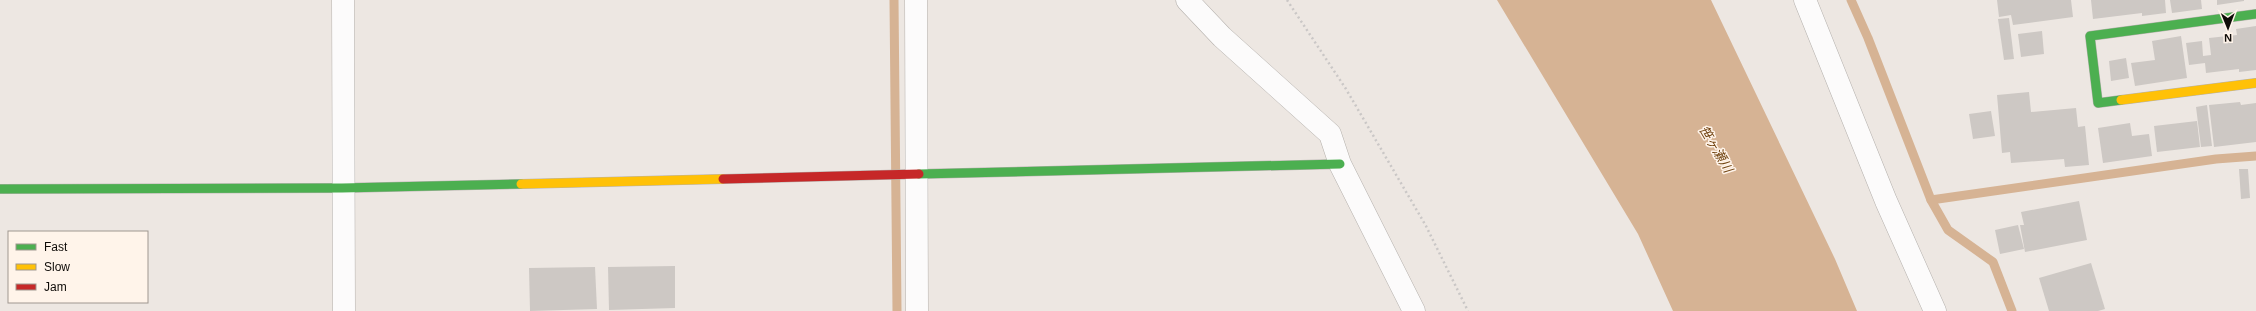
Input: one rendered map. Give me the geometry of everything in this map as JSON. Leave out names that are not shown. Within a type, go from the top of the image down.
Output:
[{"type":"street","points":[[343,0],[342,188],[344,311]]},
{"type":"street","points":[[916,0],[910,174],[917,311]]},
{"type":"street","points":[[1187,0],[1222,37],[1330,134],[1340,164],[1414,311]]},
{"type":"street","points":[[1805,0],[1886,201],[1935,311]]},
{"type":"street","points":[[2256,14],[2090,36],[2098,103],[2256,83]]},
{"type":"street","points":[[0,190],[342,188],[1340,164]]},
{"type":"path","points":[[1287,0],[1358,110],[1426,226],[1468,311]]},
{"type":"water","name":"笹ヶ瀬川","points":[[1497,0],[1711,0],[1835,259],[1857,311],[1673,311],[1638,234]]},
{"type":"building","points":[[1997,0],[2071,0],[2073,17],[2013,25],[2011,15],[1999,17]]},
{"type":"building","points":[[2091,0],[2165,0],[2166,13],[2142,16],[2142,13],[2093,19]]},
{"type":"building","points":[[2170,0],[2201,0],[2202,9],[2172,13]]},
{"type":"building","points":[[2217,0],[2244,0],[2244,1],[2217,5]]},
{"type":"building","points":[[2009,18],[2014,59],[2004,60],[1998,19]]},
{"type":"building","points":[[2256,26],[2256,70],[2239,72],[2239,69],[2206,73],[2205,63],[2189,65],[2186,43],[2202,41],[2203,56],[2211,55],[2209,38],[2237,35],[2236,29]]},
{"type":"building","points":[[2042,31],[2044,54],[2021,57],[2018,34]]},
{"type":"building","points":[[2181,36],[2187,78],[2135,86],[2131,63],[2155,60],[2152,41]]},
{"type":"building","points":[[2126,58],[2129,78],[2111,81],[2109,61]]},
{"type":"building","points":[[2029,92],[2031,112],[2076,108],[2078,127],[2085,126],[2089,165],[2065,167],[2064,159],[2011,163],[2010,152],[2002,153],[1997,95]]},
{"type":"building","points":[[2240,102],[2241,105],[2256,103],[2256,142],[2214,147],[2209,105]]},
{"type":"building","points":[[2207,105],[2212,146],[2201,147],[2196,107]]},
{"type":"building","points":[[1991,111],[1995,136],[1973,139],[1969,114]]},
{"type":"building","points":[[2197,121],[2200,147],[2157,152],[2154,126]]},
{"type":"building","points":[[2130,123],[2132,136],[2149,134],[2152,156],[2103,163],[2098,128]]},
{"type":"building","points":[[2239,169],[2248,169],[2250,198],[2241,199]]},
{"type":"building","points":[[2079,201],[2087,240],[2025,252],[2020,225],[2024,225],[2021,212]]},
{"type":"building","points":[[2018,225],[2024,249],[2000,254],[1995,230]]},
{"type":"building","points":[[2091,263],[2105,309],[2098,311],[2049,311],[2039,278]]},
{"type":"building","points":[[675,266],[675,308],[609,310],[608,267]]},
{"type":"building","points":[[595,267],[597,309],[530,311],[529,268]]},
{"type":"waterway","points":[[894,0],[897,311]]},
{"type":"waterway","points":[[1851,0],[1868,38],[1931,200],[2216,159],[2256,156]]},
{"type":"waterway","points":[[1931,200],[1948,230],[1993,262],[2012,311]]},
{"type":"traffic: fast","points":[[2121,100],[2098,103],[2090,36],[2256,14]]},
{"type":"traffic: fast","points":[[919,174],[1340,164]]},
{"type":"traffic: fast","points":[[0,189],[342,188],[521,184]]},
{"type":"traffic: slow","points":[[2121,100],[2256,83]]},
{"type":"traffic: slow","points":[[521,184],[723,179]]},
{"type":"traffic: jam","points":[[723,179],[919,174]]}]
